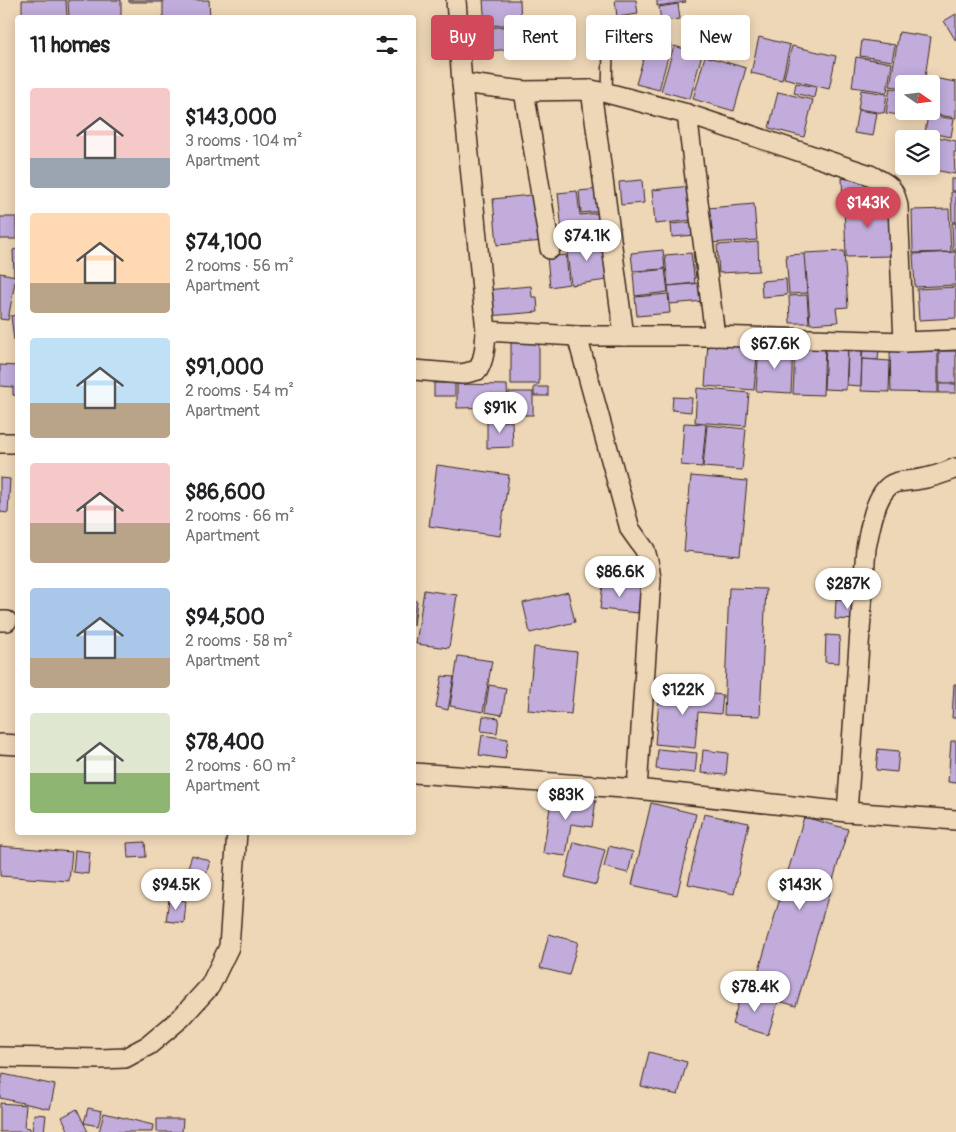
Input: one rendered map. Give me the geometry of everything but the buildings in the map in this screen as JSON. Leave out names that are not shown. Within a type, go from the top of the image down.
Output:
[{"type":"street","points":[[416,370],[462,374],[478,370],[485,352],[486,331],[462,83],[456,0]]},
{"type":"street","points":[[462,83],[524,91],[599,92],[687,114],[870,175],[890,186],[896,194],[898,206],[904,342]]},
{"type":"street","points":[[524,91],[550,249]]},
{"type":"street","points":[[599,92],[624,336]]},
{"type":"street","points":[[687,114],[715,336]]},
{"type":"street","points":[[486,331],[577,336],[715,336],[904,342],[956,340]]},
{"type":"street","points":[[577,336],[630,529],[645,550],[651,579],[637,789]]},
{"type":"street","points":[[0,443],[15,443]]},
{"type":"street","points":[[847,812],[866,548],[874,515],[883,491],[894,483],[945,474],[956,468]]},
{"type":"street","points":[[0,744],[15,745]]},
{"type":"street","points":[[416,773],[637,789],[847,812],[956,820]]},
{"type":"street","points":[[0,1057],[125,1058],[149,1045],[181,1018],[210,986],[229,947],[237,835]]},
{"type":"lane","points":[[599,92],[606,60]]}]
